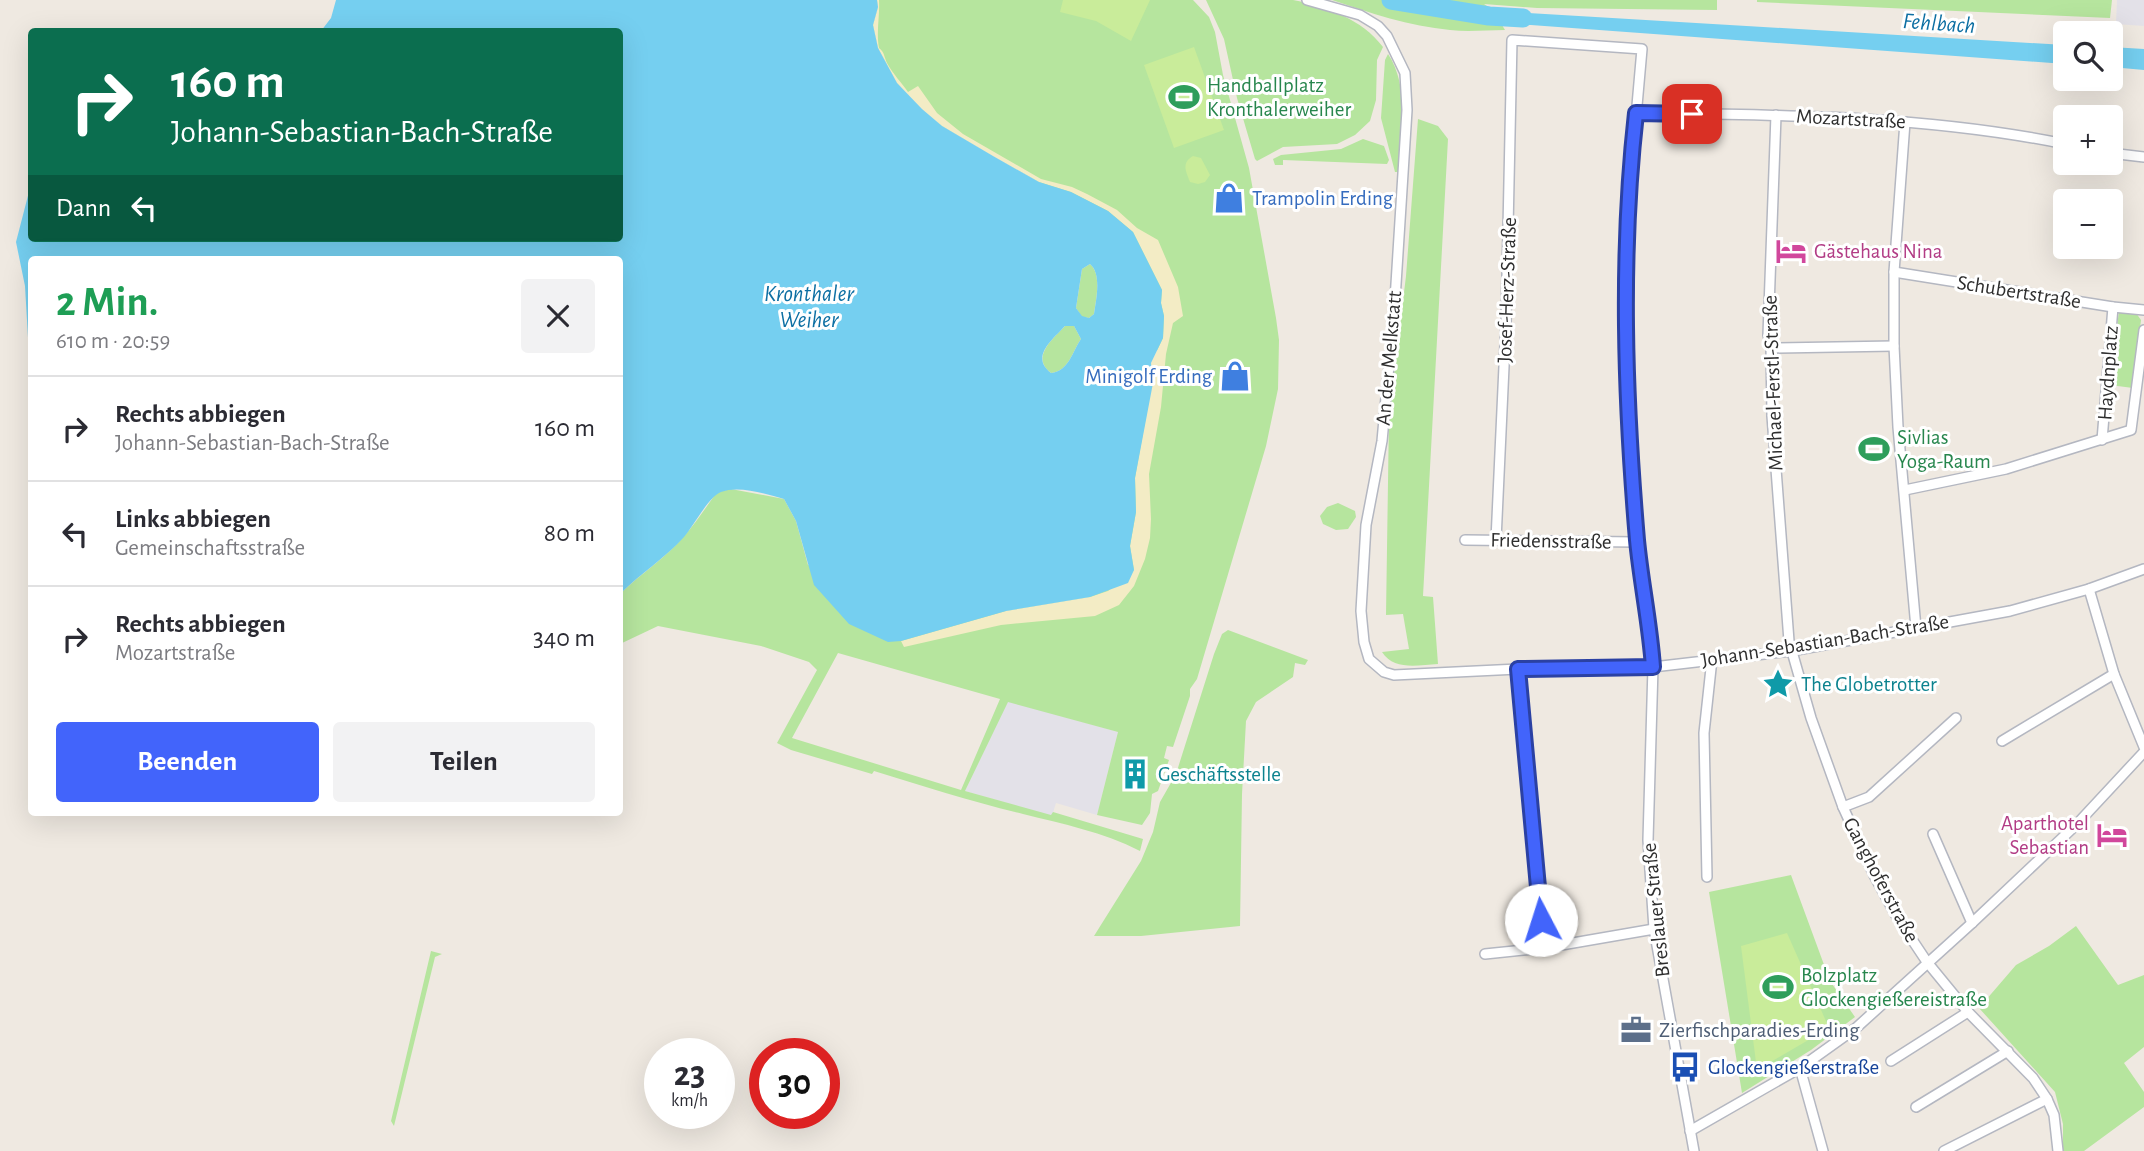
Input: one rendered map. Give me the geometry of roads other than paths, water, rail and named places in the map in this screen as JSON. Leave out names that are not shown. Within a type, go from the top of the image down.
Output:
[{"type":"street","name":"An der Melkstatt","points":[[1307,0],[1360,15],[1378,26],[1393,47],[1405,73],[1408,110],[1395,300],[1382,440],[1366,526],[1362,581],[1364,642],[1369,659],[1375,667]]},
{"type":"street","name":"Josef-Herz-Straße","points":[[1496,540],[1506,323],[1512,40],[1642,49]]},
{"type":"street","name":"Breslauer Straße","points":[[1642,49],[1628,223],[1626,358],[1637,542],[1653,667],[1648,840],[1654,929],[1694,1151]]},
{"type":"street","name":"Mozartstraße","points":[[1636,113],[1776,114],[1905,122],[2009,132],[2053,141]]},
{"type":"street","name":"Michael-Ferstl-Straße","points":[[1776,114],[1768,335],[1772,348],[1772,416],[1791,651]]},
{"type":"street","points":[[1905,122],[1894,272],[1894,346],[1898,427],[1916,628]]},
{"type":"street","points":[[2123,155],[2144,157]]},
{"type":"street","name":"Schubertstraße","points":[[1894,272],[2144,310]]},
{"type":"street","name":"Haydnplatz","points":[[2113,307],[2102,440],[2131,430],[2144,330]]},
{"type":"street","points":[[1772,348],[1894,346]]},
{"type":"street","points":[[1905,491],[2006,469],[2102,440]]},
{"type":"street","name":"Friedensstraße","points":[[1465,540],[1637,542]]},
{"type":"street","name":"Johann-Sebastian-Bach-Straße","points":[[1375,667],[1394,675],[1518,669],[1653,667],[1791,651],[2010,611],[2089,589],[2144,569]]},
{"type":"street","points":[[2089,589],[2114,674],[2144,747]]},
{"type":"street","name":"Ganghoferstraße","points":[[1791,651],[1811,718],[1843,807],[1880,885],[1927,962],[1968,1012],[2033,1078],[2054,1115],[2058,1151]]},
{"type":"street","points":[[1707,877],[1704,733],[1712,660]]},
{"type":"street","points":[[1518,669],[1544,948]]},
{"type":"street","points":[[2002,741],[2114,674]]},
{"type":"street","points":[[1843,807],[1870,797],[1956,718]]},
{"type":"street","points":[[1690,1131],[1800,1068],[1856,1028],[1972,923],[2085,815],[2144,752]]},
{"type":"street","points":[[1933,834],[1972,923]]},
{"type":"street","points":[[1485,954],[1544,948],[1654,929]]},
{"type":"street","points":[[1891,1061],[1968,1012]]},
{"type":"street","points":[[1916,1107],[2008,1051]]},
{"type":"street","points":[[1800,1068],[1823,1151]]},
{"type":"street","points":[[1944,1151],[2047,1099]]},
{"type":"water","name":"Kronthaler Weiher","points":[[336,0],[877,0],[873,25],[878,48],[897,83],[922,109],[942,126],[1039,182],[1071,192],[1108,211],[1133,232],[1162,290],[1163,338],[1151,363],[1153,383],[1135,478],[1136,512],[1130,546],[1134,570],[1128,583],[1090,597],[1006,611],[901,641],[888,642],[849,624],[814,585],[796,521],[784,499],[736,489],[716,495],[677,545],[623,591],[623,256],[28,256],[28,338],[25,286],[16,242],[28,196],[28,242],[623,242],[623,28],[323,28],[331,18]],"holes":[[[1090,264],[1094,268],[1097,288],[1094,314],[1089,318],[1082,316],[1076,308],[1082,269]],[[1065,326],[1074,326],[1081,339],[1066,365],[1051,373],[1042,361],[1045,349]]]},
{"type":"water","points":[[1496,11],[2053,44],[2053,63],[1503,23]]},
{"type":"water","points":[[2123,48],[2144,49],[2144,70],[2123,68]]},
{"type":"waterway","name":"Fehlbach","points":[[1391,0],[1489,16],[1523,18]]},
{"type":"place","name":"Handballplatz Kronthalerweiher","points":[[1184,97]]},
{"type":"place","name":"Trampolin Erding","points":[[1229,198]]},
{"type":"place","name":"Gästehaus Nina","points":[[1791,251]]},
{"type":"place","name":"Minigolf Erding","points":[[1235,376]]},
{"type":"place","name":"Sivlias Yoga-Raum","points":[[1874,449]]},
{"type":"place","name":"The Globetrotter","points":[[1778,684]]},
{"type":"place","name":"Geschäftsstelle","points":[[1135,774]]},
{"type":"place","name":"Aparthotel Sebastian","points":[[2112,835]]},
{"type":"place","name":"Bolzplatz Glockengießereistraße","points":[[1778,987]]},
{"type":"place","name":"Zierfischparadies-Erding","points":[[1636,1030]]},
{"type":"place","name":"Glockengießerstraße","points":[[1685,1067]]}]
